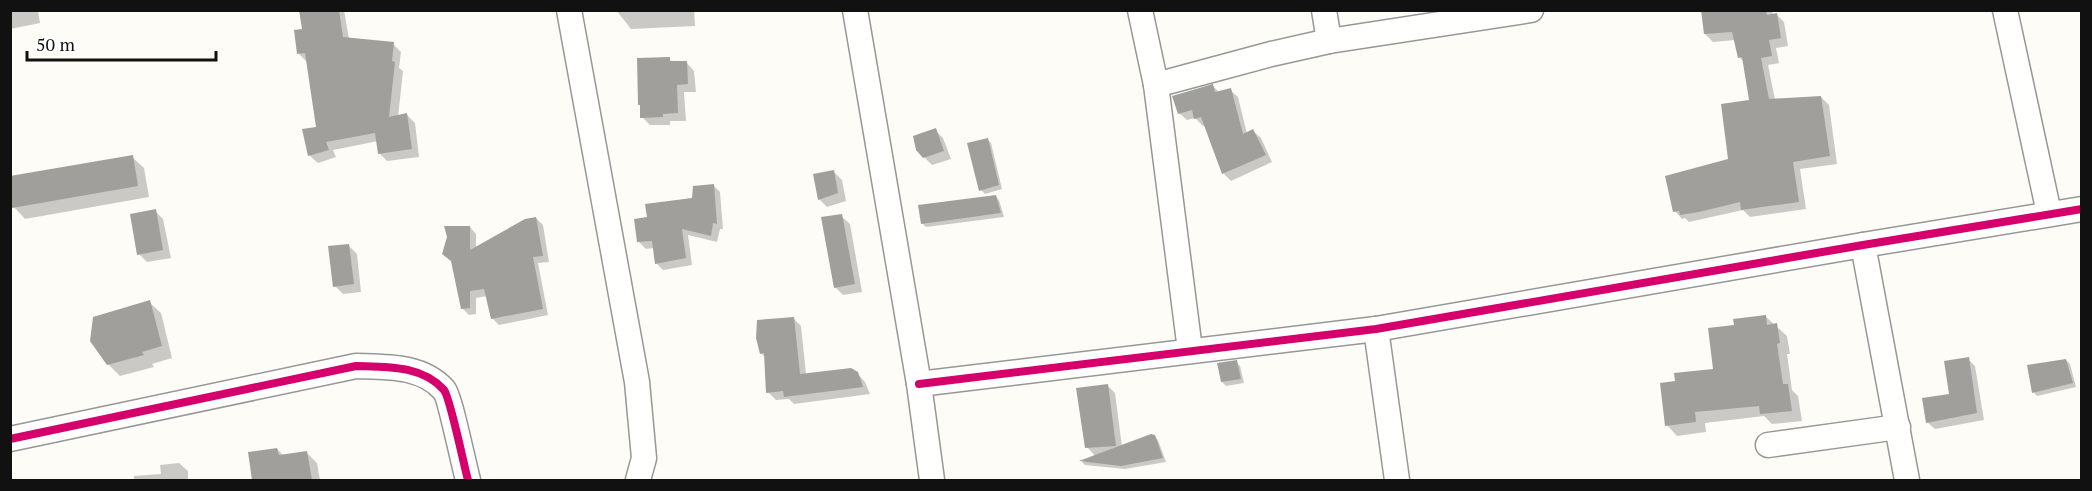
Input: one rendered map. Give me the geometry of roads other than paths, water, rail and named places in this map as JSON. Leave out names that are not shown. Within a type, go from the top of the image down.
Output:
[{"type":"street","points":[[569,10],[637,382],[644,458],[638,480]]},
{"type":"street","points":[[855,10],[919,384],[932,480]]},
{"type":"street","points":[[1140,10],[1156,85],[1190,350]]},
{"type":"street","points":[[1324,10],[1329,41]]},
{"type":"street","points":[[1156,85],[1329,41],[1531,10]]},
{"type":"street","points":[[2005,10],[2049,213]]},
{"type":"street","points":[[919,384],[1376,329],[1863,244],[2082,209]]},
{"type":"street","points":[[1863,244],[1907,480]]},
{"type":"street","points":[[1376,329],[1397,480]]},
{"type":"street","points":[[10,439],[356,366],[398,368],[423,374],[445,391],[468,480]]},
{"type":"street","points":[[1768,445],[1898,428]]}]
